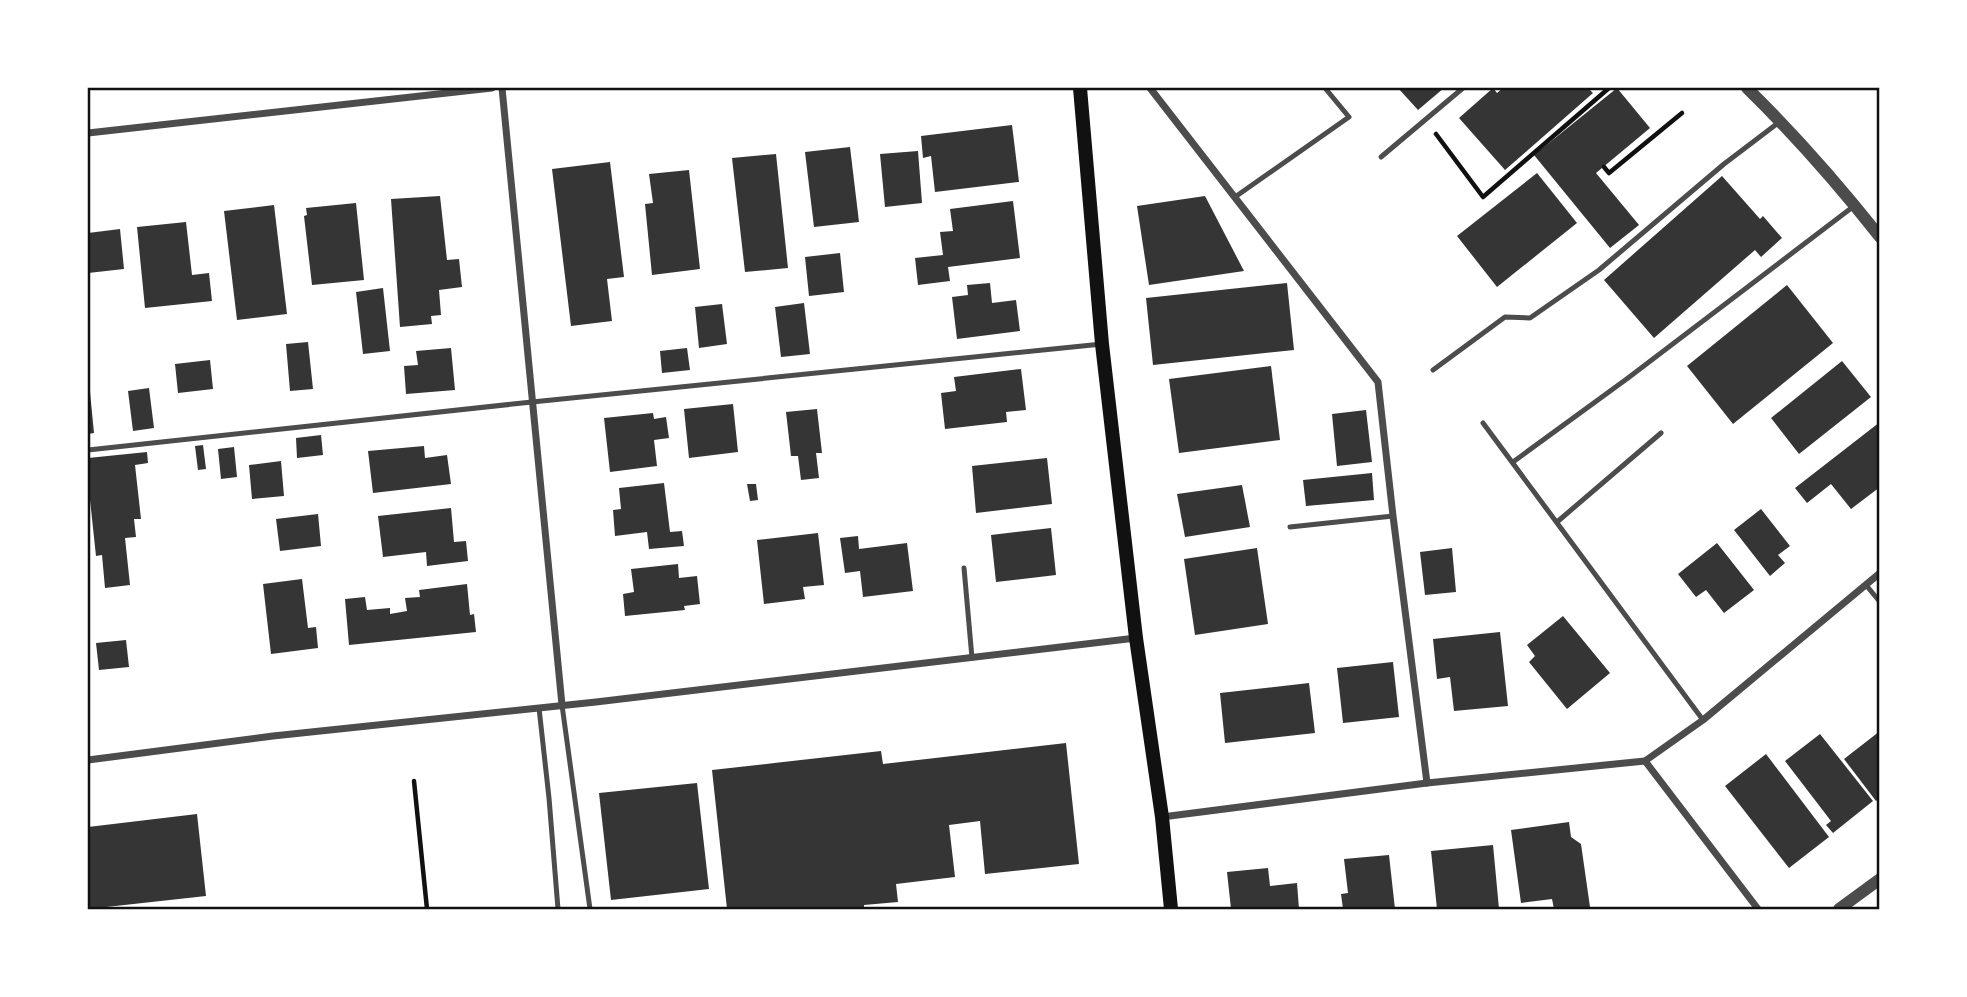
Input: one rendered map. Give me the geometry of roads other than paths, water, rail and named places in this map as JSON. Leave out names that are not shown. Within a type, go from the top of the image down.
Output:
[{"type":"main road","points":[[1080,88],[1102,344],[1136,638],[1162,817],[1171,909]]},
{"type":"street","points":[[88,133],[492,88]]},
{"type":"street","points":[[502,88],[562,705]]},
{"type":"street","points":[[1150,88],[1378,382],[1427,783]]},
{"type":"street","points":[[1747,88],[1781,121],[1880,237]]},
{"type":"street","points":[[1162,817],[1427,783],[1645,761],[1703,720],[1880,573]]},
{"type":"street","points":[[88,760],[273,736],[1136,638]]},
{"type":"street","points":[[1645,761],[1758,909]]},
{"type":"street","points":[[1839,909],[1880,879]]},
{"type":"lane","points":[[1235,197],[1349,117],[1325,88]]},
{"type":"lane","points":[[1381,157],[1463,88]]},
{"type":"lane","points":[[1433,370],[1505,317],[1530,318],[1599,270],[1714,172],[1781,121]]},
{"type":"lane","points":[[1513,462],[1855,205]]},
{"type":"lane","points":[[88,450],[1102,344]]},
{"type":"lane","points":[[1483,423],[1703,720]]},
{"type":"lane","points":[[1557,522],[1661,433]]},
{"type":"lane","points":[[1290,527],[1393,516]]},
{"type":"lane","points":[[964,568],[972,658]]},
{"type":"lane","points":[[1866,585],[1880,602]]},
{"type":"lane","points":[[562,705],[590,909]]},
{"type":"lane","points":[[538,708],[549,797],[558,909]]}]
